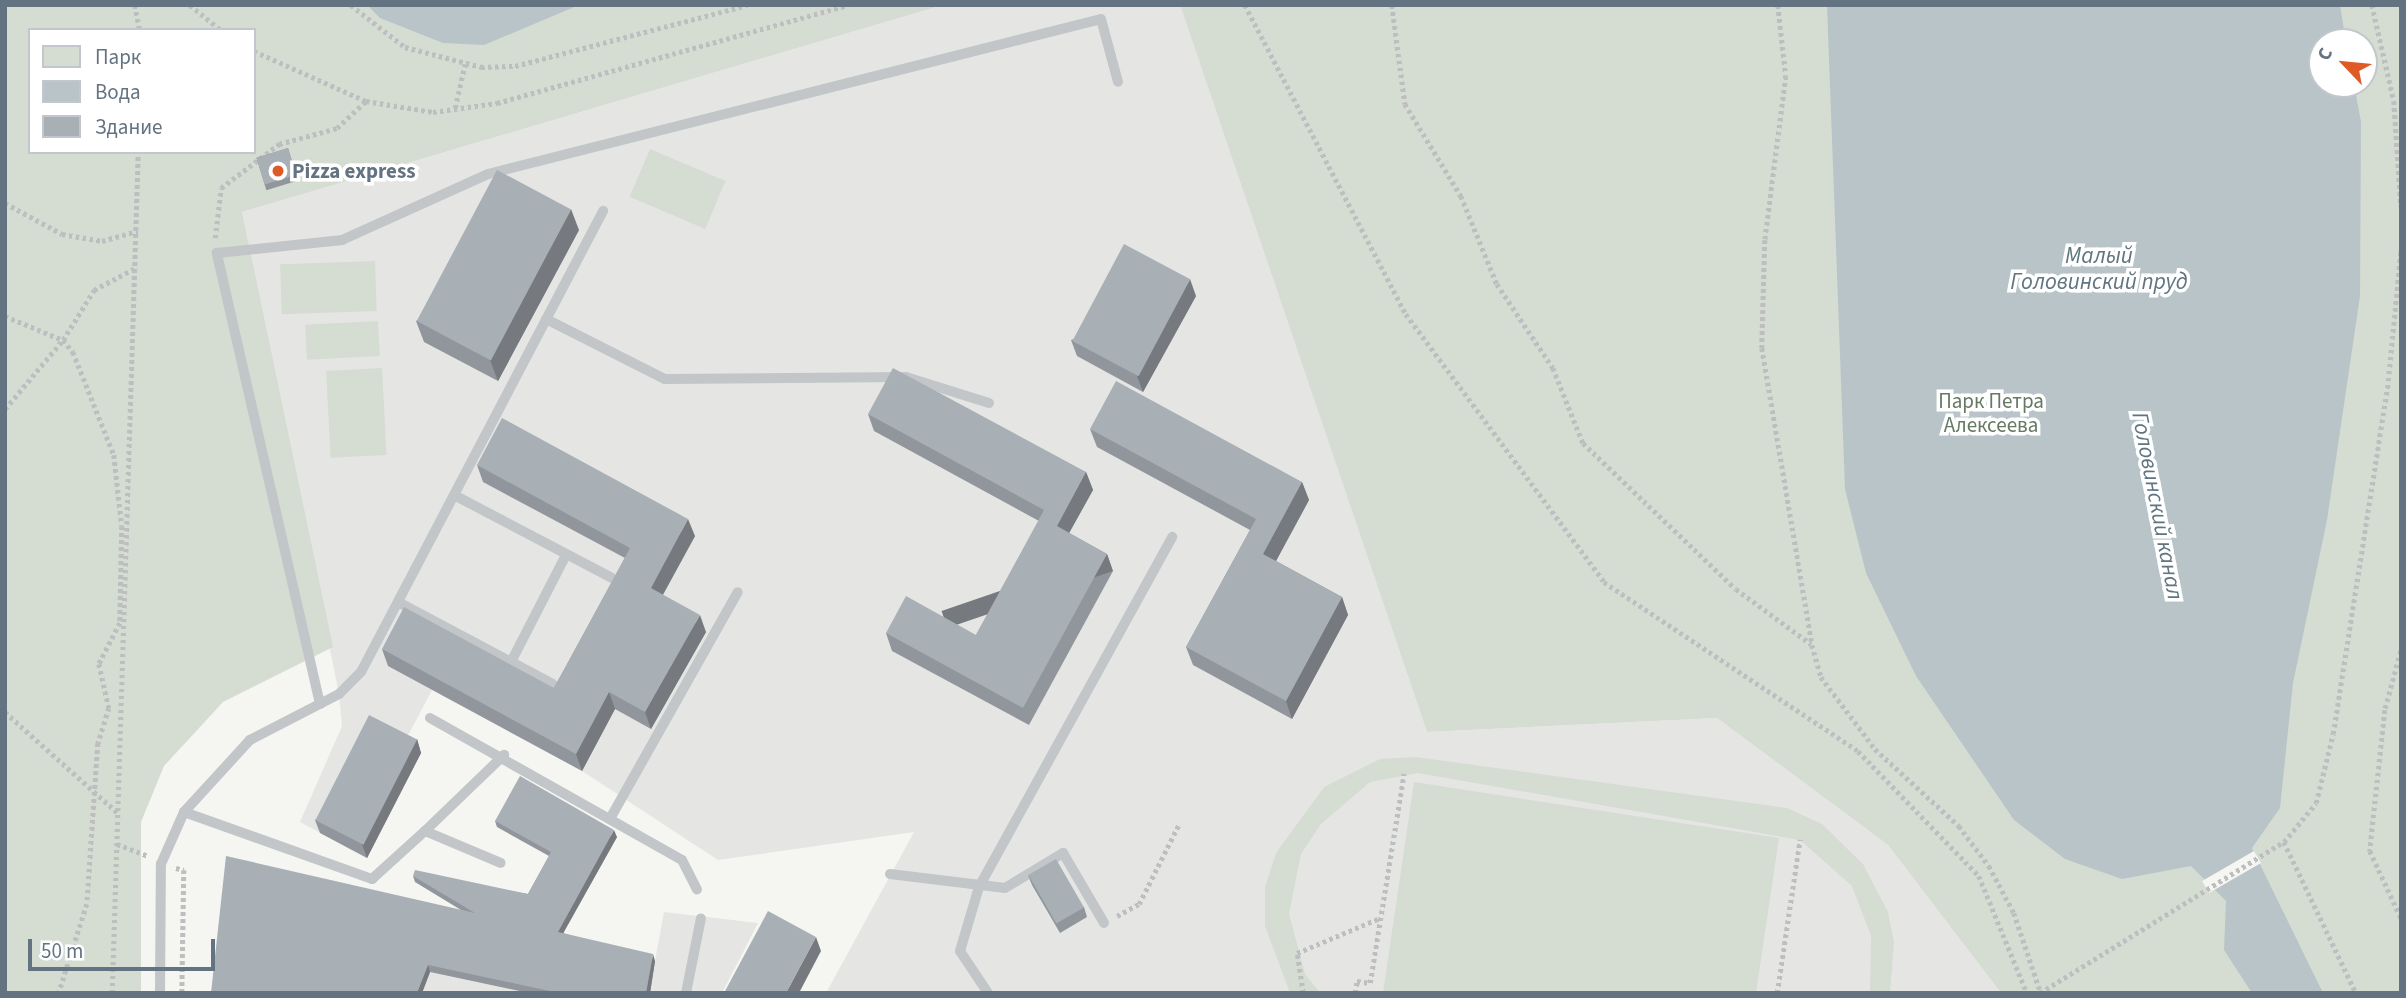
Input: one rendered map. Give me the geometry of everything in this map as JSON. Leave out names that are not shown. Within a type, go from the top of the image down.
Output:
[{"type":"lane","points":[[320,704],[217,253],[342,240],[488,174],[1101,19],[1118,82]]},
{"type":"lane","points":[[160,993],[161,864],[184,812],[250,740],[339,694],[361,673],[603,211]]},
{"type":"lane","points":[[546,319],[665,379],[906,377],[989,403]]},
{"type":"lane","points":[[454,495],[612,578]]},
{"type":"lane","points":[[988,993],[960,951],[979,887],[1172,537]]},
{"type":"lane","points":[[512,662],[566,555]]},
{"type":"lane","points":[[611,817],[738,592]]},
{"type":"lane","points":[[398,602],[553,684]]},
{"type":"lane","points":[[430,718],[504,755],[682,860],[697,890]]},
{"type":"lane","points":[[184,812],[372,879],[504,755]]},
{"type":"lane","points":[[425,831],[501,863]]},
{"type":"lane","points":[[890,874],[979,887],[1005,888],[1063,853],[1104,923]]},
{"type":"lane","points":[[686,993],[701,918]]},
{"type":"path","points":[[135,5],[140,28]]},
{"type":"path","points":[[190,5],[219,28]]},
{"type":"path","points":[[351,5],[405,47],[465,64],[515,66],[747,5]]},
{"type":"path","points":[[256,52],[366,101],[455,108],[497,103],[848,5]]},
{"type":"path","points":[[1245,5],[1406,314],[1604,582],[1858,751],[1979,876],[2026,993]]},
{"type":"path","points":[[1392,5],[1405,104],[1461,196],[1497,284],[1553,368],[1583,443],[1736,589],[1812,645]]},
{"type":"path","points":[[1778,5],[1786,76],[1765,240],[1762,348],[1812,645],[1821,677],[1875,749],[1959,826],[1989,866],[2014,913],[2040,993],[2173,906],[2284,842],[2316,803],[2333,734],[2388,382],[2401,249]]},
{"type":"path","points":[[2372,5],[2394,101],[2401,207]]},
{"type":"path","points":[[455,108],[465,64]]},
{"type":"path","points":[[217,253],[213,216],[221,188],[279,144],[337,128],[366,101]]},
{"type":"path","points":[[112,993],[137,267],[138,154]]},
{"type":"path","points":[[5,203],[62,234],[102,241],[138,231]]},
{"type":"path","points":[[5,409],[63,340],[93,290],[137,267]]},
{"type":"path","points":[[5,316],[63,340],[114,455],[122,526],[120,624],[99,664],[109,708],[98,743],[99,797],[87,904],[59,993]]},
{"type":"path","points":[[2401,651],[2385,710],[2370,851],[2401,918]]},
{"type":"path","points":[[5,722],[8,714],[119,814]]},
{"type":"path","points":[[1368,993],[1404,774]]},
{"type":"path","points":[[1104,923],[1139,904],[1179,824]]},
{"type":"path","points":[[1777,993],[1800,840]]},
{"type":"path","points":[[2284,842],[2356,993]]},
{"type":"path","points":[[1303,993],[1297,953],[1380,918]]},
{"type":"path","points":[[1355,993],[1357,981],[1370,983]]},
{"type":"shaded area","points":[[943,5],[1180,5],[1427,732],[1717,718],[1888,845],[2001,993],[826,993],[914,832],[718,860],[582,771],[432,690],[404,743],[421,753],[367,858],[300,822],[342,726],[339,694],[242,212]]},
{"type":"shaded area","points":[[664,912],[758,923],[722,993],[213,993],[219,927],[655,961]]},
{"type":"green space","points":[[5,5],[943,5],[242,212],[333,647],[223,702],[164,766],[141,822],[141,993],[5,993]]},
{"type":"green space","name":"Парк Петра Алексеева","points":[[1180,5],[2401,5],[2401,993],[2001,993],[1888,845],[1717,718],[1427,732]]},
{"type":"green space","points":[[650,149],[725,181],[705,229],[630,197]]},
{"type":"green space","points":[[375,261],[377,311],[282,314],[280,264]]},
{"type":"green space","points":[[378,321],[380,356],[307,360],[305,325]]},
{"type":"green space","points":[[382,368],[387,455],[331,458],[326,371]]},
{"type":"green space","points":[[1416,757],[1787,808],[1822,824],[1863,864],[1888,912],[1894,942],[1890,993],[1870,993],[1871,936],[1852,886],[1800,840],[1418,773],[1370,782],[1321,824],[1301,854],[1289,914],[1305,974],[1320,993],[1290,993],[1265,926],[1265,887],[1276,853],[1324,787],[1380,759]]},
{"type":"green space","points":[[1414,782],[1779,838],[1756,993],[1383,993]]},
{"type":"water","points":[[367,5],[579,5],[484,45],[443,43],[380,18]]},
{"type":"water","name":"Малый Головинский пруд","points":[[1827,5],[2340,5],[2344,28],[2308,28],[2308,98],[2357,98],[2361,122],[2360,296],[2327,520],[2293,683],[2280,808],[2252,848],[2323,993],[2252,993],[2224,950],[2226,901],[2191,866],[2122,879],[2065,859],[2014,820],[1916,676],[1866,573],[1845,489]]},
{"type":"pier","points":[[2254,851],[2261,863],[2209,893],[2202,881]]},
{"type":"building","name":"Pizza express","points":[[288,148],[296,175],[265,184],[256,158]]},
{"type":"building","points":[[497,170],[571,209],[491,360],[417,321]]},
{"type":"building","points":[[1124,244],[1190,279],[1139,376],[1072,341]]},
{"type":"building","points":[[893,368],[1086,472],[1057,526],[1107,554],[1023,708],[886,633],[906,596],[976,635],[1044,510],[868,414]]},
{"type":"building","points":[[1116,381],[1302,482],[1263,554],[1342,597],[1286,701],[1186,647],[1256,519],[1090,429]]},
{"type":"building","points":[[502,418],[688,519],[651,588],[700,615],[645,712],[609,692],[576,754],[382,649],[404,607],[554,688],[630,548],[477,465]]},
{"type":"building","points":[[369,715],[417,740],[364,845],[315,820]]},
{"type":"building","points":[[520,776],[614,830],[558,932],[653,954],[646,993],[559,993],[428,965],[417,993],[211,993],[226,856],[475,913],[413,876],[415,870],[528,894],[551,852],[495,821]]},
{"type":"building","points":[[1056,859],[1084,907],[1056,923],[1028,875]]},
{"type":"building","points":[[768,911],[816,937],[786,993],[724,993]]},
{"type":"place","name":"Pizza express","points":[[278,171]]},
{"type":"water label","name":"Головинский канал","points":[[2157,506]]}]
